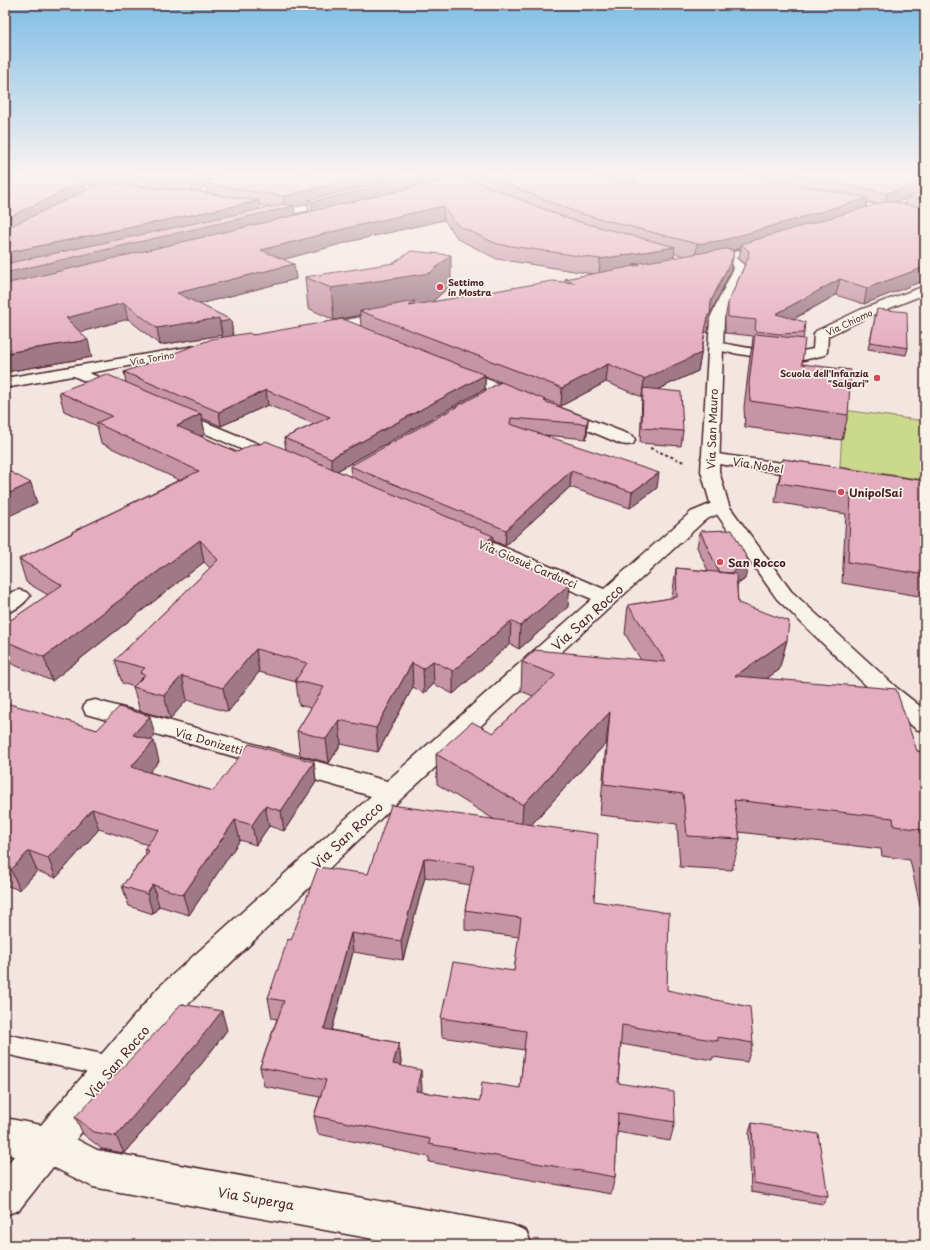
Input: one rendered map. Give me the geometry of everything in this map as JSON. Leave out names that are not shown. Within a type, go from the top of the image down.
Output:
[{"type":"street","points":[[693,263],[724,258],[776,243]]},
{"type":"street","name":"Via San Mauro","points":[[724,258],[736,262],[739,266],[738,272],[717,318],[710,464],[720,506],[784,595],[889,694],[925,723]]},
{"type":"street","name":"Via Chiomo","points":[[715,346],[769,355],[799,357],[820,352],[821,334],[866,313],[925,290]]},
{"type":"street","points":[[310,330],[403,314]]},
{"type":"street","points":[[342,325],[363,334]]},
{"type":"street","name":"Via Torino","points":[[5,383],[216,347]]},
{"type":"street","points":[[442,366],[493,393],[535,403]]},
{"type":"street","points":[[74,371],[138,399]]},
{"type":"street","points":[[160,408],[290,464]]},
{"type":"street","points":[[549,409],[627,440]]},
{"type":"street","name":"Via Nobel","points":[[710,464],[826,475]]},
{"type":"street","name":"Via San Rocco","points":[[5,1196],[172,998],[392,792],[698,516],[720,506]]},
{"type":"street","name":"Via Giosuè Carducci","points":[[448,531],[607,598]]},
{"type":"street","name":"Via Donizetti","points":[[95,708],[392,792]]},
{"type":"street","name":"Via Superga","points":[[5,1136],[48,1145],[93,1168],[512,1245]]},
{"type":"lane","points":[[5,1044],[113,1068]]},
{"type":"path","points":[[627,440],[710,464]]},
{"type":"green space","points":[[843,410],[925,421],[925,480],[840,467]]},
{"type":"building","points":[[5,231],[111,231],[5,253]]},
{"type":"building","points":[[157,231],[185,231],[5,273],[5,264]]},
{"type":"building","points":[[227,231],[334,231],[261,250],[294,264],[177,293],[231,320],[220,322],[219,318],[157,328],[124,303],[66,318],[88,340],[5,353],[5,284]]},
{"type":"building","points":[[470,231],[616,231],[675,247],[600,259],[497,244]]},
{"type":"building","points":[[648,231],[754,231],[724,240],[697,244]]},
{"type":"building","points":[[784,231],[925,231],[925,267],[867,288],[840,279],[776,314],[805,322],[804,333],[780,334],[755,331],[756,320],[728,317],[728,303],[748,258],[749,251],[741,244]]},
{"type":"building","points":[[725,249],[733,250],[733,257],[711,301],[710,315],[708,315],[701,353],[644,379],[608,364],[562,388],[360,311],[415,301],[409,306],[552,281],[575,283],[565,279],[640,265],[634,264]]},
{"type":"building","points":[[411,251],[451,255],[430,273],[331,288],[305,277],[394,263]]},
{"type":"building","points":[[877,309],[907,312],[908,348],[870,342]]},
{"type":"building","points":[[343,319],[485,375],[331,458],[284,438],[330,417],[266,390],[219,412],[124,372],[212,339],[249,333],[253,335]]},
{"type":"building","points":[[755,334],[805,339],[802,364],[851,370],[848,415],[750,401],[749,383]]},
{"type":"building","points":[[106,374],[201,414],[177,426],[237,452],[253,444],[260,444],[266,441],[493,536],[481,546],[570,584],[520,626],[511,621],[453,671],[433,661],[423,669],[412,663],[376,728],[339,720],[326,739],[297,731],[324,687],[295,681],[307,663],[256,649],[223,688],[182,676],[164,695],[133,687],[145,675],[140,673],[145,668],[115,660],[218,560],[200,540],[44,657],[5,641],[5,624],[62,585],[19,559],[199,471],[96,423],[112,416],[59,392]]},
{"type":"building","points":[[501,382],[588,418],[587,424],[511,418],[510,424],[659,473],[632,492],[571,471],[506,530],[350,466]]},
{"type":"building","points":[[643,388],[681,392],[683,431],[642,428]]},
{"type":"building","points":[[783,459],[925,481],[925,575],[848,562],[851,494],[779,483]]},
{"type":"building","points":[[5,469],[31,483],[5,495]]},
{"type":"building","points":[[732,530],[749,562],[730,573],[719,572],[700,531]]},
{"type":"building","points":[[676,568],[736,574],[738,603],[789,621],[787,640],[735,676],[896,689],[917,751],[925,752],[925,836],[923,830],[894,826],[893,818],[734,800],[740,839],[687,836],[683,794],[604,784],[610,712],[523,805],[436,754],[472,722],[493,733],[556,675],[522,662],[535,650],[666,662],[628,605],[677,597]]},
{"type":"building","points":[[5,703],[97,730],[119,707],[150,716],[133,735],[154,741],[131,767],[213,791],[249,744],[314,762],[281,811],[265,806],[252,825],[235,820],[183,895],[153,885],[147,894],[122,886],[149,851],[144,849],[159,830],[92,809],[48,858],[29,851],[11,870],[5,868]]},
{"type":"building","points":[[391,805],[598,834],[594,901],[669,913],[667,990],[750,1007],[753,1043],[718,1037],[718,1041],[622,1025],[618,1083],[674,1092],[675,1122],[618,1113],[615,1177],[429,1144],[430,1139],[314,1116],[326,1080],[260,1067],[284,1001],[268,998],[288,939],[291,940],[318,867],[368,874]],"holes":[[[424,858],[474,866],[465,910],[521,918],[514,971],[453,962],[441,1018],[526,1031],[520,1088],[482,1082],[480,1101],[416,1091],[421,1070],[393,1064],[399,1043],[324,1029],[351,933],[401,941]]]},
{"type":"building","points":[[181,1004],[222,1011],[197,1043],[116,1136],[94,1132],[75,1117],[163,1025]]},
{"type":"building","points":[[752,1123],[818,1134],[828,1196],[754,1183]]},
{"type":"place","name":"Settimo in Mostra","points":[[440,287]]},
{"type":"place","name":"Scuola dell'Infanzia \"Salgari\"","points":[[877,378]]},
{"type":"place","name":"UnipolSai","points":[[841,492]]},
{"type":"place","name":"San Rocco","points":[[720,562]]}]
